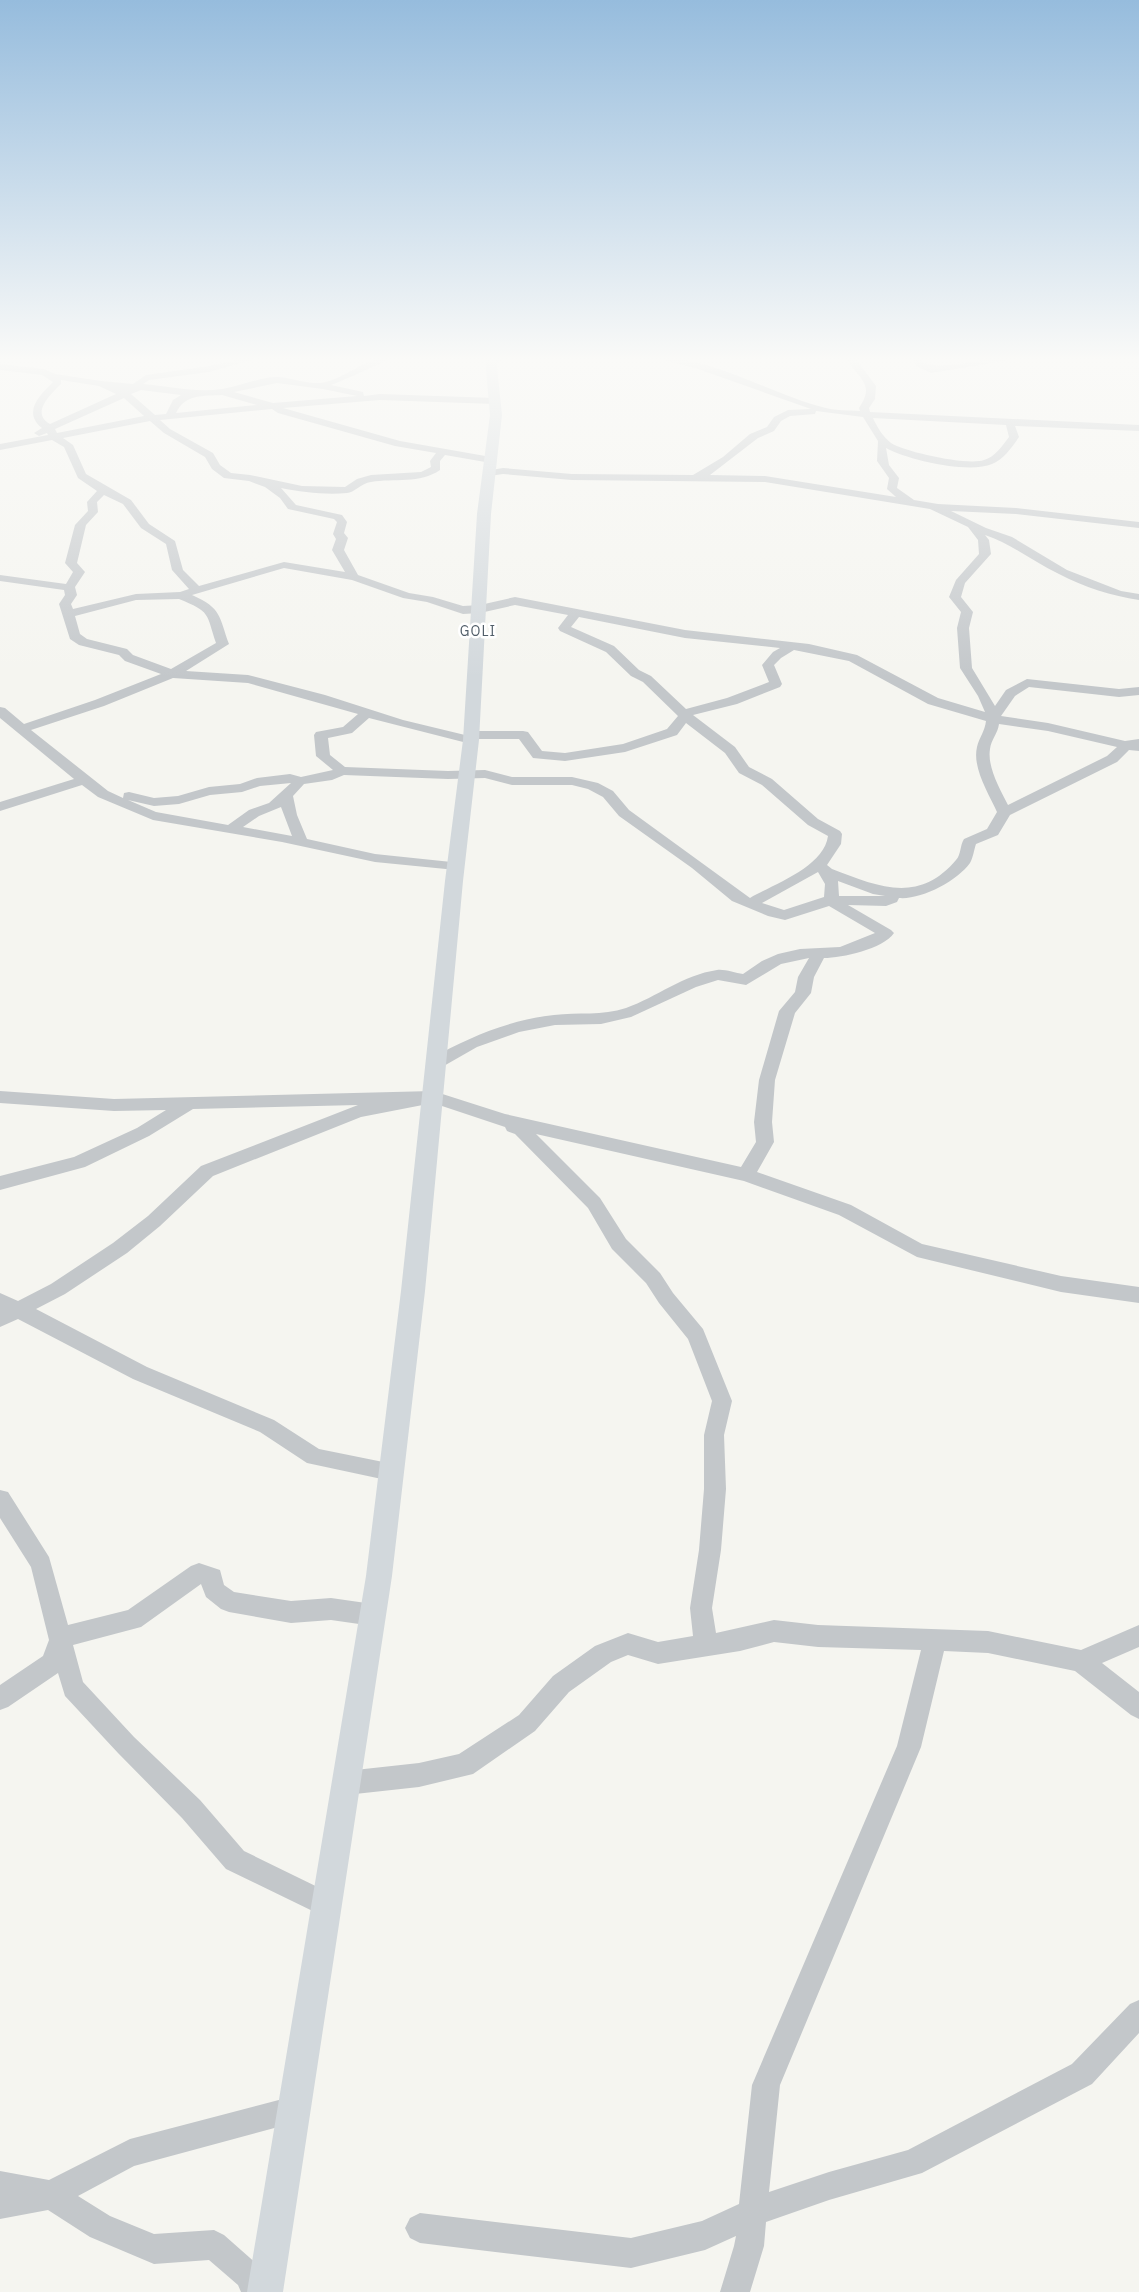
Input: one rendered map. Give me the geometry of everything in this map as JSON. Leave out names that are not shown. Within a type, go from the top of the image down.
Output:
[{"type":"main road","points":[[265,2292],[373,1615],[391,1472],[413,1291],[471,737],[480,609],[484,514],[490,466]]},
{"type":"street","points":[[77,465],[82,476],[102,490],[127,502],[145,526],[171,542],[173,560],[178,574],[197,590]]},
{"type":"street","points":[[215,465],[228,476],[250,478],[302,489],[348,490],[350,486],[370,479],[424,474],[445,465],[490,466]]},
{"type":"street","points":[[486,465],[503,471],[572,477],[765,479],[933,506],[1016,511],[1139,525]]},
{"type":"street","points":[[689,478],[705,474],[717,465]]},
{"type":"street","points":[[883,465],[884,469],[894,478],[892,489],[911,503]]},
{"type":"street","points":[[250,478],[270,485],[284,494],[292,506],[338,517],[342,522],[338,534],[342,538],[338,550],[354,577]]},
{"type":"street","points":[[102,490],[92,502],[93,512],[81,520],[77,529],[77,542],[71,563],[79,572],[69,587],[71,596],[65,604],[70,614],[74,636],[82,642],[123,652],[129,658],[173,674],[248,679],[321,698],[366,714],[471,737],[523,735],[538,755],[565,757],[625,748],[672,732],[688,713],[732,701],[776,684],[768,665],[777,654],[792,646]]},
{"type":"street","points":[[933,506],[972,525],[1008,539],[1063,572],[1119,594],[1139,597]]},
{"type":"street","points":[[972,525],[983,540],[985,554],[960,582],[955,597],[967,612],[962,626],[968,653],[966,668],[985,698],[992,719],[993,728],[982,750],[988,774],[1004,812]]},
{"type":"street","points":[[70,614],[106,603],[136,597],[181,596],[284,565],[354,577],[406,596],[429,599],[463,610],[480,609],[515,601],[685,634],[792,646],[853,658],[932,701],[992,719],[1048,727],[1135,746]]},
{"type":"street","points":[[0,578],[69,587]]},
{"type":"street","points":[[22,729],[139,689],[194,664],[223,644],[218,635],[215,616],[203,605],[181,596]]},
{"type":"street","points":[[575,614],[564,628],[610,649],[635,673],[647,679],[685,716],[730,750],[744,770],[767,782],[802,813],[835,834],[834,844],[823,869],[750,904]]},
{"type":"street","points":[[992,719],[1010,693],[1027,683],[1119,693],[1139,691]]},
{"type":"street","points":[[0,711],[103,794],[153,816],[231,829],[375,858],[456,866]]},
{"type":"street","points":[[342,770],[323,756],[321,735],[348,730],[366,714]]},
{"type":"street","points":[[103,794],[154,802],[179,800],[209,791],[242,788],[257,782],[290,778],[300,781],[332,776],[342,770],[467,775],[485,774],[512,781],[572,781],[593,786],[608,794],[624,813],[697,865],[737,898],[773,913],[785,915],[832,900],[886,901],[938,883],[964,861],[969,842],[993,832],[1004,812],[1135,746]]},
{"type":"street","points":[[0,807],[84,780]]},
{"type":"street","points":[[231,829],[254,813],[274,806],[300,781]]},
{"type":"street","points":[[286,796],[290,815],[302,843]]},
{"type":"street","points":[[823,869],[878,891],[907,894]]},
{"type":"street","points":[[823,869],[832,884],[832,900]]},
{"type":"street","points":[[436,1063],[471,1044],[517,1027],[555,1020],[601,1019],[632,1012],[690,983],[718,975],[746,980],[755,971],[771,962],[806,953],[843,952],[873,941],[886,933],[848,912],[832,900]]},
{"type":"street","points":[[746,1175],[765,1142],[763,1122],[767,1080],[787,1011],[803,993],[806,977],[818,953]]},
{"type":"street","points":[[0,1098],[114,1105],[432,1104],[746,1175],[845,1210],[917,1250],[1061,1284],[1139,1295]]},
{"type":"street","points":[[0,1183],[79,1162],[143,1132],[189,1104]]},
{"type":"street","points":[[0,1319],[9,1305],[58,1289],[120,1248],[154,1220],[207,1171],[358,1111],[432,1104],[522,1129],[594,1203],[619,1244],[653,1278],[666,1298],[696,1335],[722,1402],[714,1435],[715,1488],[710,1550],[701,1608],[706,1645]]},
{"type":"street","points":[[9,1305],[140,1374],[267,1426],[314,1457],[391,1472]]},
{"type":"street","points":[[0,1499],[41,1564],[62,1637],[74,1688],[126,1745],[191,1809],[235,1860],[326,1905]]},
{"type":"street","points":[[62,1637],[133,1619],[199,1573],[212,1577],[214,1590],[229,1602],[291,1612],[331,1609],[373,1615]]},
{"type":"street","points":[[346,1783],[419,1774],[464,1765],[527,1723],[561,1684],[603,1654],[628,1644],[658,1653],[740,1640],[774,1631],[818,1636],[988,1642],[1081,1661],[1139,1707]]},
{"type":"street","points":[[1081,1661],[1139,1636]]},
{"type":"street","points":[[0,1699],[51,1664],[62,1637]]},
{"type":"street","points":[[735,2292],[749,2246],[766,2085],[909,1747],[935,1640]]},
{"type":"street","points":[[420,2228],[631,2253],[705,2235],[752,2212],[829,2186],[912,2163],[1082,2074],[1139,2013]]},
{"type":"street","points":[[0,2205],[51,2195],[130,2153],[294,2110]]},
{"type":"street","points":[[0,2185],[51,2195],[100,2227],[154,2249],[214,2245],[248,2275],[256,2292]]},
{"type":"district","name":"GOLI","points":[[478,631]]}]
